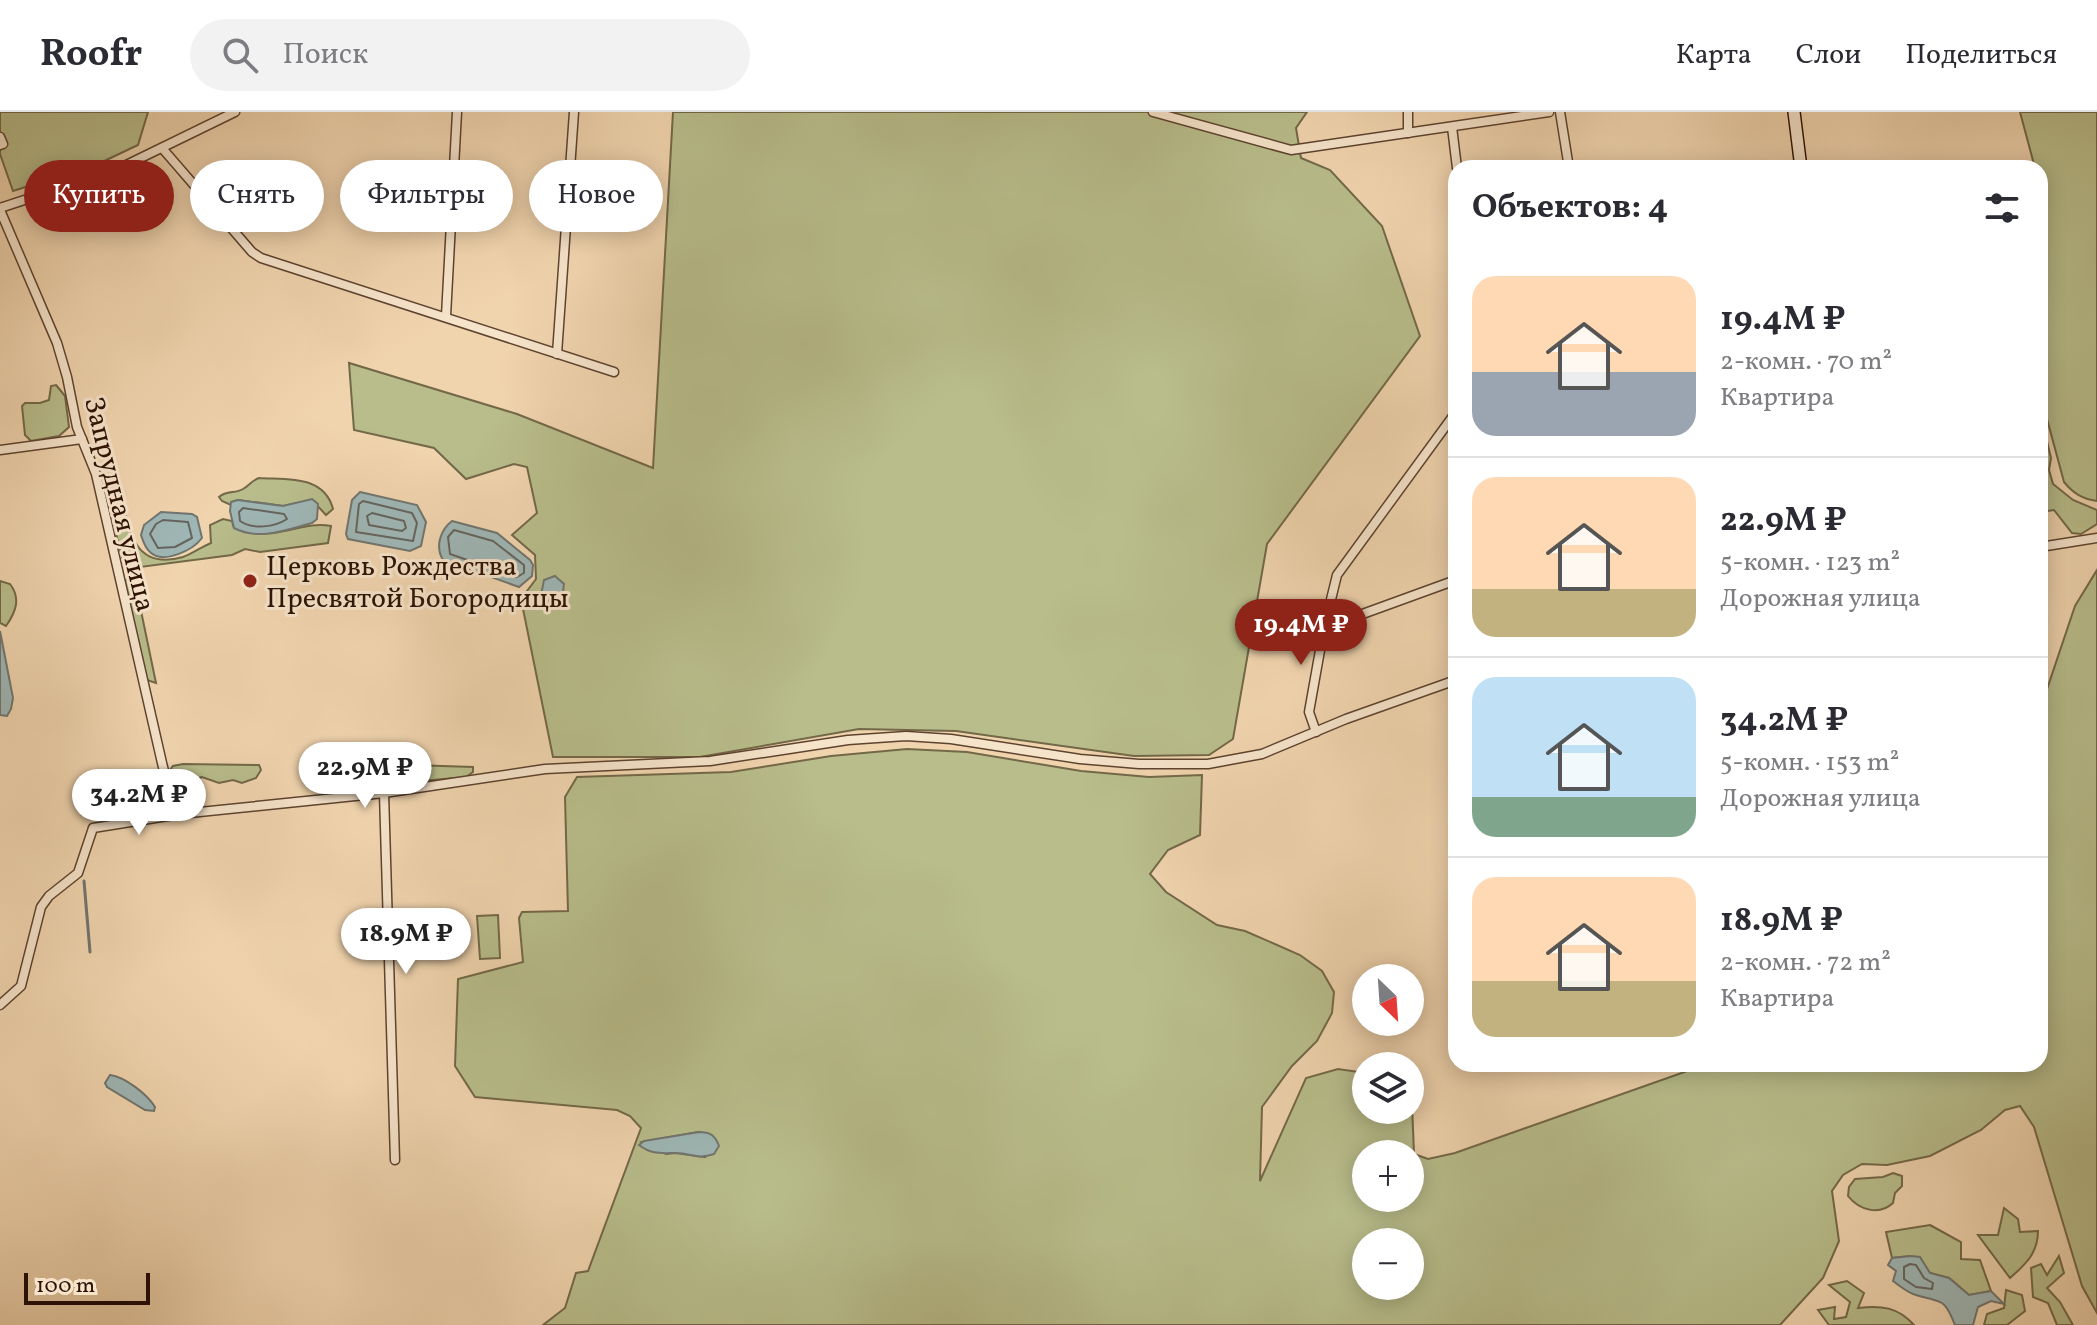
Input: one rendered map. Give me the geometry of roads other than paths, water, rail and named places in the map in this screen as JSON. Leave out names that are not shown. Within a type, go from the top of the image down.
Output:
[{"type":"street","points":[[0,209],[98,177],[235,112]]},
{"type":"street","points":[[446,316],[457,112]]},
{"type":"street","points":[[557,354],[574,112]]},
{"type":"street","points":[[1153,112],[1291,150],[1549,112]]},
{"type":"street","points":[[1408,112],[1408,133]]},
{"type":"street","points":[[1560,112],[1568,160]]},
{"type":"street","points":[[1794,112],[1800,160]]},
{"type":"street","points":[[1452,127],[1456,160]]},
{"type":"street","points":[[0,137],[3,144],[0,145]]},
{"type":"street","points":[[162,148],[252,252],[261,258],[614,372]]},
{"type":"street","name":"Запрудная улица","points":[[0,209],[57,343],[82,439],[96,474],[165,777],[180,814]]},
{"type":"street","points":[[1316,732],[1309,712],[1337,575],[1448,423]]},
{"type":"street","points":[[0,450],[82,439]]},
{"type":"street","points":[[2048,546],[2097,538]]},
{"type":"street","points":[[1324,628],[1448,583]]},
{"type":"street","points":[[0,1005],[21,986],[41,907],[49,896],[78,873],[93,828],[180,814],[384,793],[545,769],[710,761],[848,740],[906,736],[951,739],[1080,759],[1139,764],[1208,764],[1262,754],[1448,683]]},
{"type":"street","points":[[384,793],[395,1160]]},
{"type":"water","points":[[360,492],[417,505],[426,522],[421,546],[410,551],[348,539],[346,534],[352,500]]},
{"type":"water","points":[[312,499],[318,504],[317,519],[312,523],[263,534],[234,528],[231,502],[238,500],[283,506]]},
{"type":"water","points":[[161,512],[197,517],[202,538],[178,554],[156,556],[147,548],[141,535],[144,525]]},
{"type":"water","points":[[452,521],[497,533],[530,560],[532,576],[519,587],[443,560],[439,550],[440,539]]},
{"type":"water","points":[[555,576],[564,584],[563,592],[555,600],[544,601],[541,595],[544,580]]},
{"type":"water","points":[[0,631],[13,698],[7,716],[0,715]]},
{"type":"water","points":[[410,935],[440,936],[443,949],[426,957],[408,953],[406,944]]},
{"type":"water","points":[[110,1075],[141,1092],[155,1107],[154,1111],[145,1110],[107,1087],[105,1083]]},
{"type":"water","points":[[699,1132],[716,1139],[719,1146],[714,1154],[657,1153],[639,1145],[644,1141]]},
{"type":"water","points":[[1920,1257],[1930,1273],[1949,1278],[1969,1295],[1991,1291],[2004,1304],[1991,1301],[1978,1307],[1973,1325],[1955,1325],[1941,1302],[1913,1294],[1893,1281],[1896,1271],[1888,1265],[1892,1258]]},
{"type":"waterway","points":[[84,881],[90,952]]},
{"type":"place","name":"Церковь Рождества Пресвятой Богородицы","points":[[250,581]]}]
